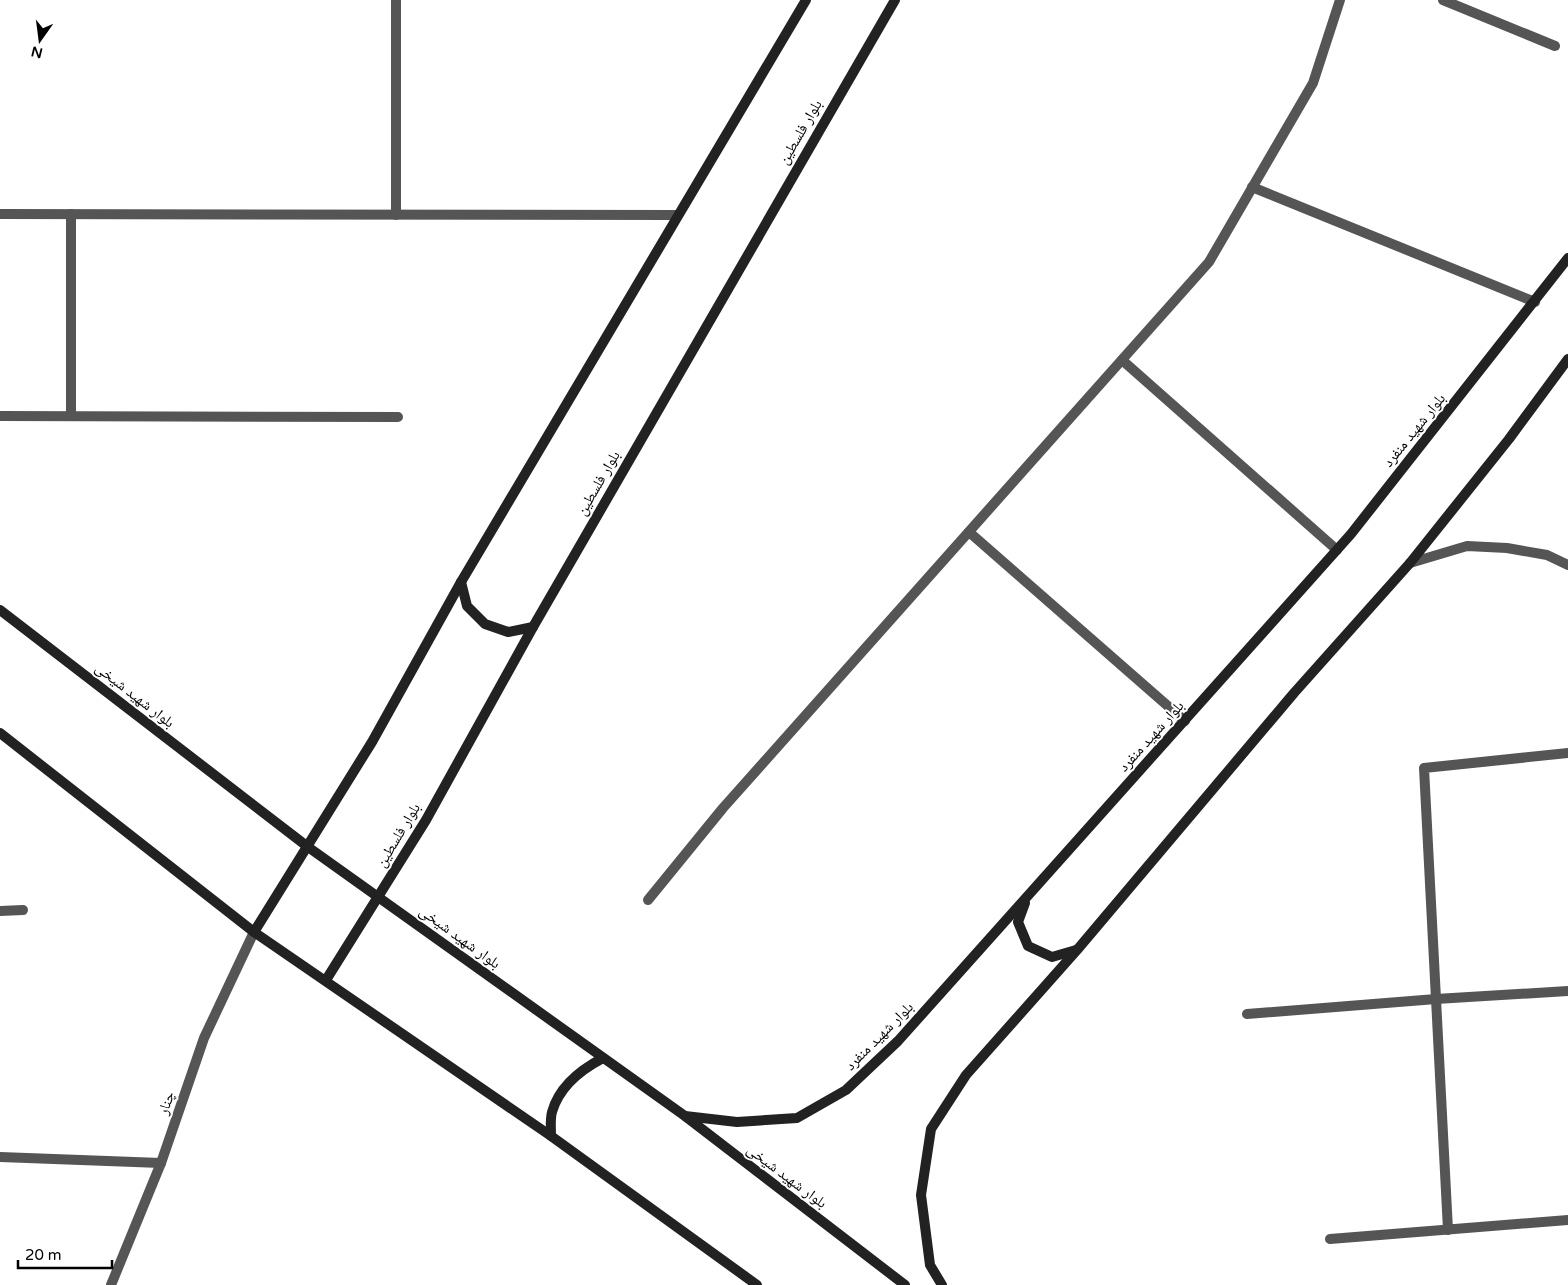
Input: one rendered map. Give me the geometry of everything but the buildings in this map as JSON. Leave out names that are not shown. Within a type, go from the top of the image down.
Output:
[{"type":"main road","points":[[254,932],[372,742],[461,582],[806,0]]},
{"type":"main road","name":"بلوار فلسطین","points":[[326,980],[426,820],[533,627],[895,0]]},
{"type":"main road","name":"بلوار شهید منفرد","points":[[685,1116],[737,1122],[796,1118],[846,1090],[898,1042],[1337,550],[1568,258]]},
{"type":"main road","points":[[942,1285],[930,1265],[921,1194],[931,1129],[966,1075],[1076,950],[1294,693],[1410,562],[1509,439],[1568,359]]},
{"type":"main road","points":[[461,582],[467,606],[485,624],[508,632],[533,627]]},
{"type":"main road","name":"بلوار شهید شیخی","points":[[0,610],[308,847],[685,1116],[905,1285]]},
{"type":"main road","points":[[0,733],[254,932],[551,1136],[757,1285]]},
{"type":"main road","points":[[1027,897],[1018,922],[1028,946],[1052,957],[1076,950]]},
{"type":"main road","points":[[551,1136],[552,1112],[564,1090],[581,1070],[603,1058]]},
{"type":"street","points":[[396,0],[396,215]]},
{"type":"street","points":[[648,900],[723,808],[1209,262],[1312,83],[1340,0]]},
{"type":"street","points":[[1443,0],[1556,46]]},
{"type":"street","points":[[1252,188],[1535,302]]},
{"type":"street","points":[[0,214],[677,215]]},
{"type":"street","points":[[71,214],[71,416]]},
{"type":"street","points":[[1122,360],[1337,550]]},
{"type":"street","points":[[0,416],[398,417]]},
{"type":"street","points":[[969,532],[1185,721]]},
{"type":"street","points":[[1410,562],[1467,546],[1507,548],[1547,555],[1568,565]]},
{"type":"street","points":[[1448,1230],[1424,768],[1568,753]]},
{"type":"street","points":[[0,911],[23,910]]},
{"type":"street","name":"چنار","points":[[111,1285],[161,1163],[204,1038],[254,932]]},
{"type":"street","points":[[1247,1014],[1436,999],[1568,992]]},
{"type":"street","points":[[0,1157],[161,1163]]},
{"type":"street","points":[[1330,1239],[1568,1220]]}]
